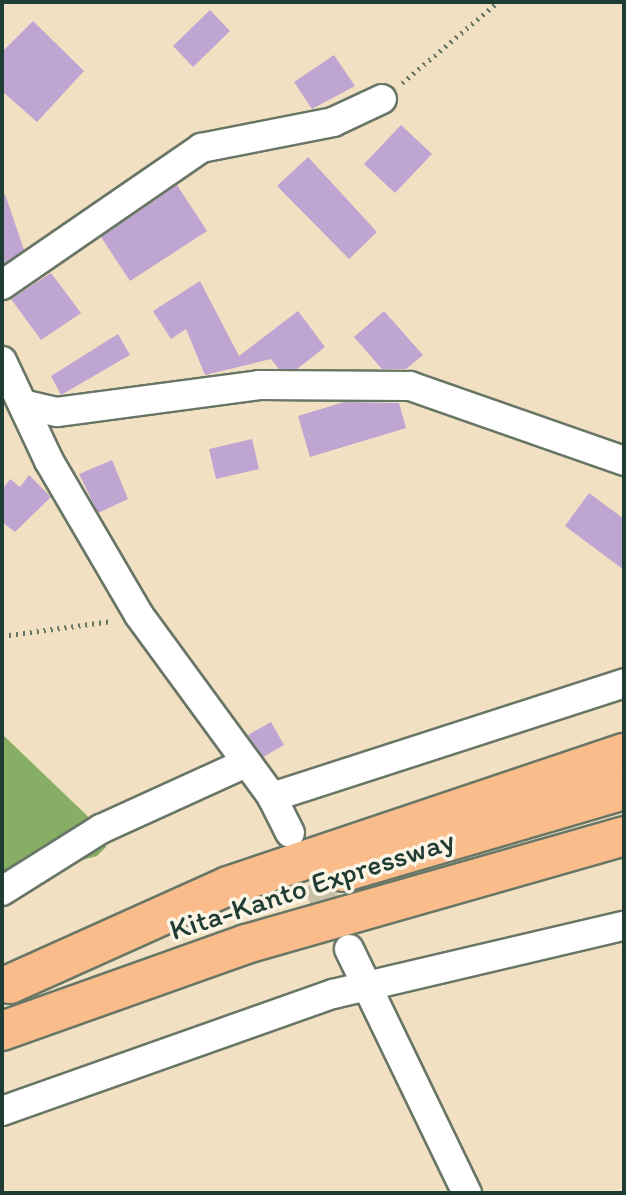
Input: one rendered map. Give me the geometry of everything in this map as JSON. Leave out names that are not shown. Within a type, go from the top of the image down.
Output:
[{"type":"highway","points":[[6,986],[228,886],[624,754]]},
{"type":"highway","name":"Kita-Kanto Expressway","points":[[6,986],[326,878],[624,790]]},
{"type":"highway","name":"Kita-Kanto Expressway","points":[[2,1031],[246,944],[535,859],[624,836]]},
{"type":"highway","points":[[535,859],[624,847]]},
{"type":"street","points":[[2,285],[201,148],[332,122],[382,99]]},
{"type":"street","points":[[2,361],[26,405],[49,461],[139,615],[272,797],[290,833]]},
{"type":"street","points":[[26,405],[57,412],[259,385],[410,386],[624,461]]},
{"type":"street","points":[[272,797],[624,683]]},
{"type":"street","points":[[2,891],[101,829],[246,763]]},
{"type":"street","points":[[2,1111],[367,985],[624,926]]},
{"type":"street","points":[[349,949],[467,1193]]},
{"type":"path","points":[[382,99],[498,2]]},
{"type":"path","points":[[2,636],[139,615]]},
{"type":"green space","points":[[2,734],[102,830],[106,847],[97,856],[2,881]]},
{"type":"building","points":[[210,10],[230,31],[193,67],[173,46]]},
{"type":"building","points":[[33,21],[84,71],[37,122],[2,91],[2,52]]},
{"type":"building","points":[[334,55],[355,86],[312,109],[294,82]]},
{"type":"building","points":[[401,125],[432,154],[395,193],[364,164]]},
{"type":"building","points":[[308,157],[377,232],[349,259],[277,186]]},
{"type":"building","points":[[177,185],[207,231],[130,281],[101,237]]},
{"type":"building","points":[[5,194],[24,250],[2,265],[2,195]]},
{"type":"building","points":[[51,273],[81,313],[41,340],[11,299]]},
{"type":"building","points":[[200,281],[239,356],[298,311],[325,347],[297,369],[279,369],[271,359],[205,375],[186,329],[171,339],[153,311]]},
{"type":"building","points":[[384,311],[423,355],[406,369],[382,369],[354,337]]},
{"type":"building","points":[[118,334],[130,355],[61,395],[51,376]]},
{"type":"building","points":[[344,402],[399,403],[406,428],[310,457],[298,416]]},
{"type":"building","points":[[252,439],[259,469],[216,479],[209,449]]},
{"type":"building","points":[[112,460],[128,499],[98,513],[79,474]]},
{"type":"building","points":[[29,475],[51,497],[15,532],[2,522],[2,490],[10,479],[20,487]]},
{"type":"building","points":[[589,493],[624,519],[624,570],[565,526]]},
{"type":"building","points":[[271,722],[284,745],[263,757],[248,735]]},
{"type":"tunnel","points":[[296,845],[342,934]]}]
